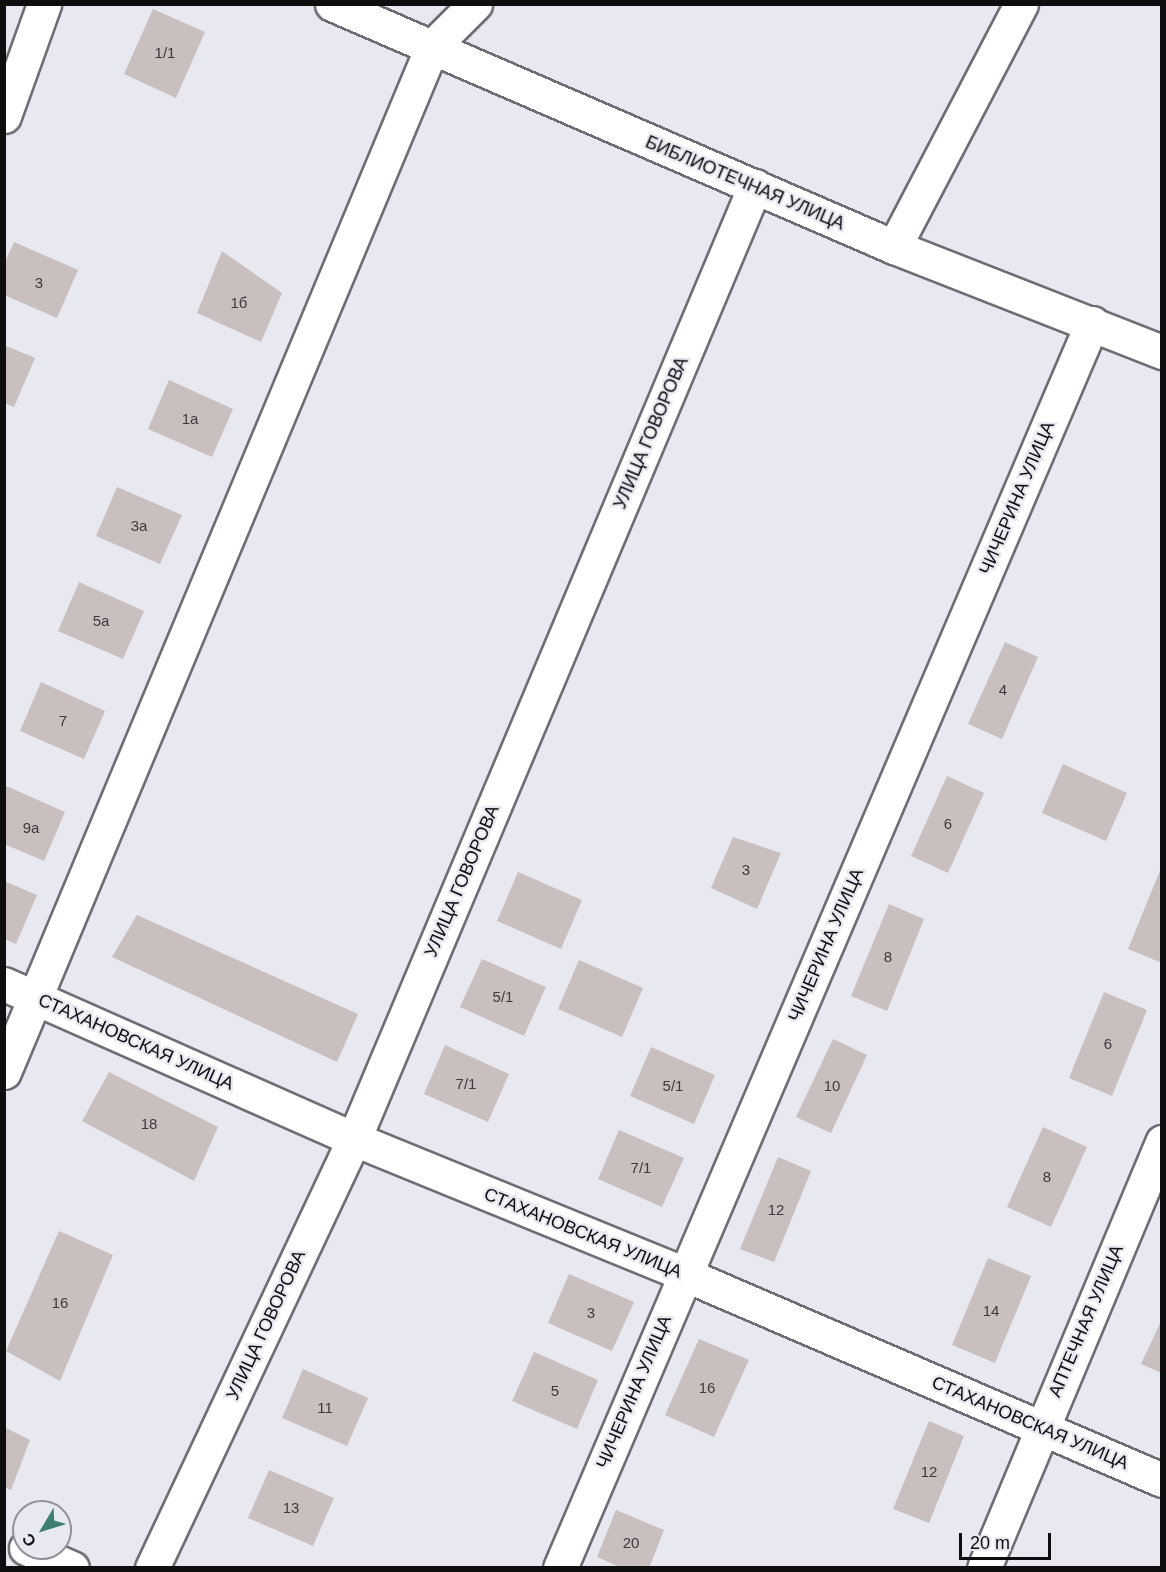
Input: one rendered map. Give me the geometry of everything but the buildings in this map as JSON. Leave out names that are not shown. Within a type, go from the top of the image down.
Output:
[{"type":"street","points":[[5,113],[44,4]]},
{"type":"street","name":"БИБЛИОТЕЧНАЯ УЛИЦА","points":[[332,4],[894,247],[1161,352]]},
{"type":"street","points":[[894,247],[1022,4]]},
{"type":"street","points":[[4,1072],[38,999],[432,47],[469,7]]},
{"type":"street","name":"УЛИЦА ГОВОРОВА","points":[[152,1568],[354,1139],[755,186]]},
{"type":"street","name":"ЧИЧЕРИНА УЛИЦА","points":[[560,1568],[1092,323]]},
{"type":"street","name":"СТАХАНОВСКАЯ УЛИЦА","points":[[4,984],[354,1139],[684,1274],[1161,1480]]},
{"type":"street","name":"АПТЕЧНАЯ УЛИЦА","points":[[984,1568],[1161,1142]]},
{"type":"street","points":[[53,1560],[72,1568]]}]
